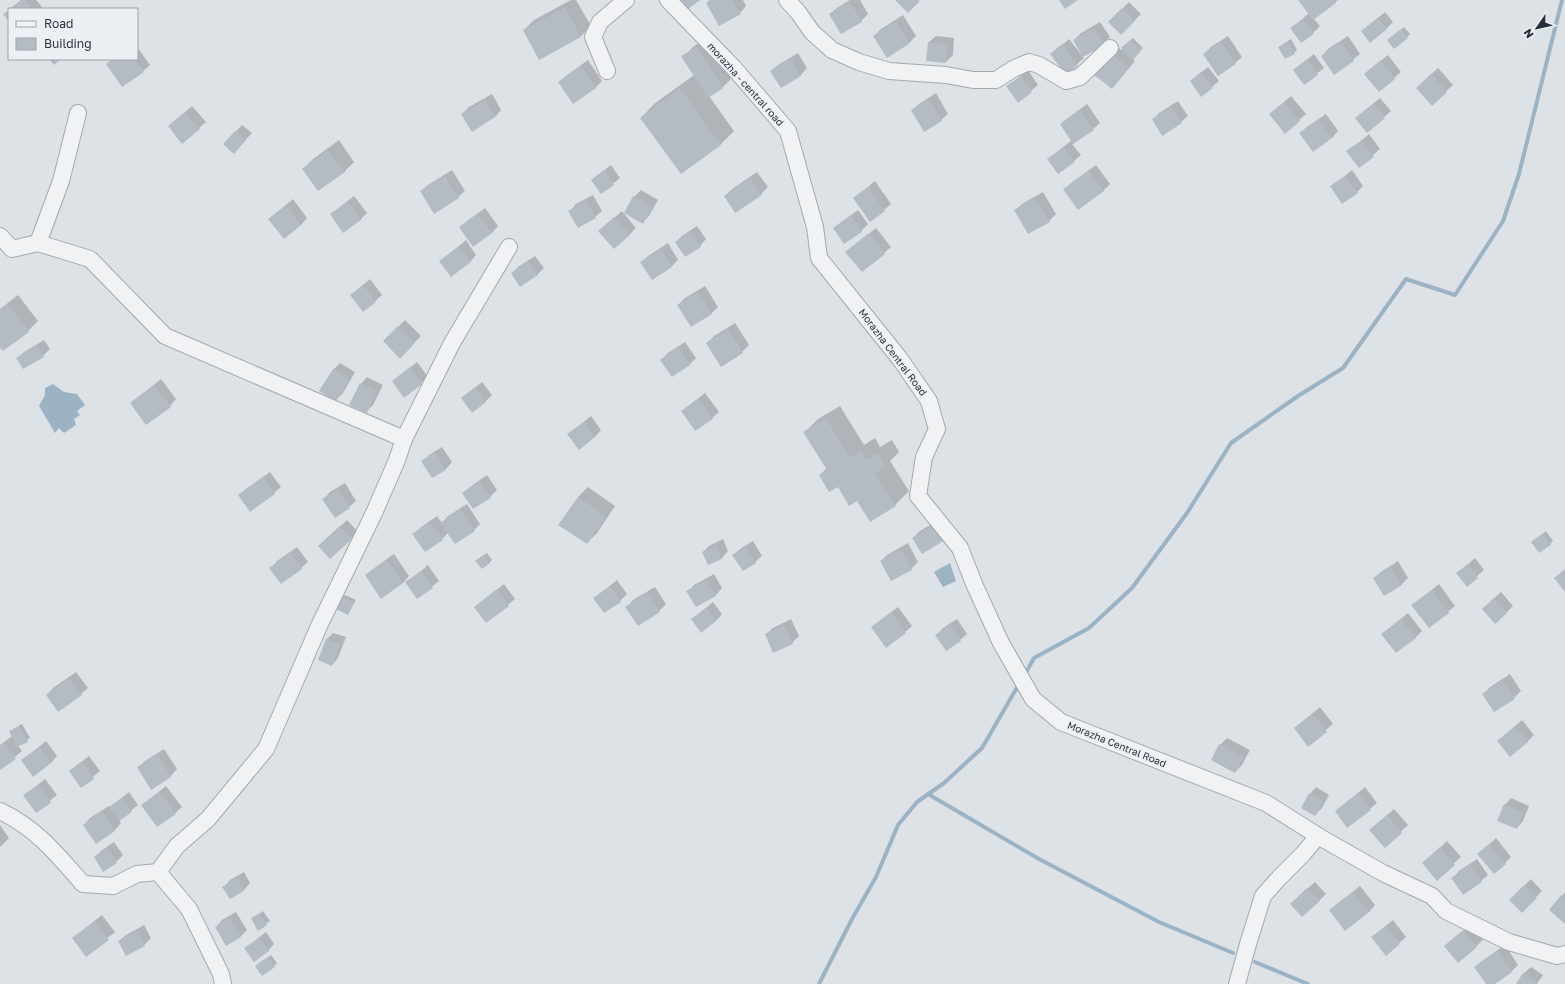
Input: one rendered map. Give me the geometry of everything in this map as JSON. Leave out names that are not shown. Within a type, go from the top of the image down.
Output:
[{"type":"street","points":[[607,71],[593,37],[600,22],[626,0]]},
{"type":"street","name":"morazha - central road","points":[[668,0],[733,67],[788,131],[815,227]]},
{"type":"street","points":[[787,0],[798,12],[812,32],[832,50],[859,62],[889,71],[946,75],[973,80],[996,80],[1013,69],[1029,62],[1039,65],[1066,81],[1080,77],[1110,48]]},
{"type":"street","points":[[38,243],[62,181],[78,113]]},
{"type":"street","name":"Morazha Central Road","points":[[815,227],[819,258],[900,359],[929,401],[937,429],[924,456],[918,496],[960,548],[975,586],[1001,642],[1033,699],[1061,722],[1266,803],[1318,836],[1383,873],[1432,896],[1446,911],[1509,942],[1557,956],[1565,954]]},
{"type":"street","points":[[0,236],[12,249],[38,243],[90,259],[165,336],[404,439]]},
{"type":"street","points":[[0,811],[18,820],[47,844],[83,884],[113,886],[138,874],[158,872],[177,846],[208,819],[266,749],[319,626],[392,474],[404,439],[452,343],[509,247]]},
{"type":"street","points":[[1238,984],[1248,944],[1263,896],[1318,836]]},
{"type":"street","points":[[158,872],[189,909],[220,974],[223,984]]},
{"type":"water","points":[[53,384],[64,392],[77,394],[85,405],[77,411],[80,415],[74,419],[76,425],[64,433],[59,428],[55,433],[39,406],[45,395],[45,388]]},
{"type":"water","points":[[950,563],[956,581],[943,587],[934,572]]},
{"type":"building","points":[[22,0],[25,0],[31,8],[11,8]]},
{"type":"building","points":[[681,0],[700,0],[688,9]]},
{"type":"building","points":[[711,0],[732,0],[741,14],[719,26],[706,3]]},
{"type":"building","points":[[895,0],[918,0],[920,1],[908,13]]},
{"type":"building","points":[[1059,0],[1078,0],[1065,9]]},
{"type":"building","points":[[1298,0],[1333,0],[1336,3],[1313,20]]},
{"type":"building","points":[[850,2],[862,22],[841,34],[829,14]]},
{"type":"building","points":[[565,7],[581,37],[539,60],[523,30]]},
{"type":"building","points":[[1122,8],[1135,21],[1121,35],[1108,22]]},
{"type":"building","points":[[8,11],[8,20],[3,14]]},
{"type":"building","points":[[1378,18],[1387,29],[1370,43],[1361,31]]},
{"type":"building","points":[[1303,19],[1314,34],[1301,43],[1290,28]]},
{"type":"building","points":[[896,21],[910,43],[887,58],[873,36]]},
{"type":"building","points":[[1094,28],[1104,45],[1083,57],[1073,40]]},
{"type":"building","points":[[1401,29],[1408,38],[1394,49],[1387,40]]},
{"type":"building","points":[[1130,40],[1141,51],[1133,60],[1121,48]]},
{"type":"building","points":[[928,42],[948,44],[946,63],[926,61]]},
{"type":"building","points":[[1221,42],[1236,64],[1218,76],[1203,54]]},
{"type":"building","points":[[1288,42],[1295,54],[1285,59],[1278,47]]},
{"type":"building","points":[[1341,42],[1354,61],[1334,75],[1321,56]]},
{"type":"building","points":[[1062,44],[1078,66],[1066,75],[1050,54]]},
{"type":"building","points":[[697,47],[723,88],[708,98],[681,56]]},
{"type":"building","points":[[1111,53],[1129,68],[1112,89],[1093,74]]},
{"type":"building","points":[[791,58],[801,76],[781,88],[770,71]]},
{"type":"building","points":[[1307,59],[1318,75],[1304,85],[1293,70]]},
{"type":"building","points":[[50,60],[60,60],[54,65]]},
{"type":"building","points":[[112,60],[135,60],[144,72],[122,87],[106,64]]},
{"type":"building","points":[[1381,60],[1395,79],[1379,92],[1364,74]]},
{"type":"building","points":[[581,66],[596,88],[573,104],[558,82]]},
{"type":"building","points":[[1201,72],[1213,88],[1201,97],[1190,81]]},
{"type":"building","points":[[1431,74],[1447,92],[1432,106],[1416,88]]},
{"type":"building","points":[[1021,76],[1032,92],[1018,103],[1006,86]]},
{"type":"building","points":[[680,88],[721,145],[681,174],[640,118]]},
{"type":"building","points":[[929,99],[942,121],[924,132],[911,110]]},
{"type":"building","points":[[485,100],[495,117],[472,132],[461,114]]},
{"type":"building","points":[[1284,102],[1300,121],[1285,134],[1269,114]]},
{"type":"building","points":[[1373,104],[1385,118],[1367,133],[1355,118]]},
{"type":"building","points":[[1171,107],[1182,123],[1162,136],[1152,119]]},
{"type":"building","points":[[1080,110],[1094,130],[1073,144],[1060,124]]},
{"type":"building","points":[[185,112],[200,129],[182,144],[168,126]]},
{"type":"building","points":[[1319,119],[1332,138],[1313,152],[1299,133]]},
{"type":"building","points":[[235,131],[246,140],[234,154],[223,144]]},
{"type":"building","points":[[1362,140],[1374,157],[1359,168],[1346,151]]},
{"type":"building","points":[[1064,147],[1075,162],[1058,174],[1047,159]]},
{"type":"building","points":[[328,150],[345,172],[318,191],[302,169]]},
{"type":"building","points":[[604,170],[614,185],[601,194],[591,180]]},
{"type":"building","points":[[1089,171],[1104,191],[1078,210],[1063,189]]},
{"type":"building","points":[[445,176],[459,198],[434,214],[420,191]]},
{"type":"building","points":[[1345,176],[1358,193],[1342,204],[1330,186]]},
{"type":"building","points":[[750,178],[762,195],[735,213],[724,196]]},
{"type":"building","points":[[868,187],[885,211],[870,222],[853,198]]},
{"type":"building","points":[[633,196],[652,207],[643,224],[624,213]]},
{"type":"building","points":[[1036,198],[1050,222],[1028,234],[1014,210]]},
{"type":"building","points":[[586,201],[596,218],[578,228],[568,211]]},
{"type":"building","points":[[348,202],[361,220],[343,233],[330,214]]},
{"type":"building","points":[[286,205],[301,225],[284,239],[268,219]]},
{"type":"building","points":[[478,214],[492,233],[473,247],[459,227]]},
{"type":"building","points":[[851,215],[862,232],[844,244],[833,228]]},
{"type":"building","points":[[614,217],[630,235],[614,249],[598,231]]},
{"type":"building","points":[[690,232],[701,247],[685,257],[675,242]]},
{"type":"building","points":[[869,233],[885,254],[862,272],[845,252]]},
{"type":"building","points":[[459,246],[471,262],[451,277],[439,261]]},
{"type":"building","points":[[661,249],[672,267],[652,280],[640,262]]},
{"type":"building","points":[[528,261],[538,275],[520,287],[511,273]]},
{"type":"building","points":[[363,285],[376,302],[363,312],[350,295]]},
{"type":"building","points":[[698,292],[712,314],[691,327],[677,305]]},
{"type":"building","points":[[8,304],[29,332],[3,351],[0,348],[0,310]]},
{"type":"building","points":[[398,326],[415,343],[400,359],[383,341]]},
{"type":"building","points":[[728,329],[743,353],[721,367],[706,343]]},
{"type":"building","points":[[37,345],[44,357],[23,369],[16,358]]},
{"type":"building","points":[[679,347],[690,365],[672,377],[660,360]]},
{"type":"building","points":[[410,367],[422,384],[404,398],[392,381]]},
{"type":"building","points":[[333,369],[349,379],[336,401],[319,391]]},
{"type":"building","points":[[360,383],[377,391],[367,413],[349,405]]},
{"type":"building","points":[[154,385],[171,407],[146,425],[130,403]]},
{"type":"building","points":[[475,387],[486,402],[472,413],[461,398]]},
{"type":"building","points":[[698,399],[713,419],[695,431],[681,411]]},
{"type":"building","points":[[826,418],[850,458],[861,451],[866,460],[878,453],[886,466],[875,473],[896,506],[870,522],[857,501],[849,506],[838,487],[829,492],[819,475],[827,470],[803,432]]},
{"type":"building","points":[[584,422],[595,437],[579,450],[567,434]]},
{"type":"building","points":[[435,452],[446,470],[432,478],[421,461]]},
{"type":"building","points":[[263,477],[275,494],[250,512],[238,495]]},
{"type":"building","points":[[480,481],[491,498],[473,509],[462,493]]},
{"type":"building","points":[[338,489],[350,508],[335,518],[322,499]]},
{"type":"building","points":[[578,497],[606,516],[587,544],[558,525]]},
{"type":"building","points":[[460,509],[475,531],[455,544],[440,523]]},
{"type":"building","points":[[430,522],[443,540],[425,552],[412,534]]},
{"type":"building","points":[[933,525],[943,541],[922,554],[912,538]]},
{"type":"building","points":[[340,526],[352,539],[330,559],[318,546]]},
{"type":"building","points":[[1543,533],[1551,545],[1539,553],[1531,542]]},
{"type":"building","points":[[716,545],[722,559],[708,565],[702,552]]},
{"type":"building","points":[[746,547],[756,563],[743,571],[732,555]]},
{"type":"building","points":[[901,549],[912,570],[891,581],[880,561]]},
{"type":"building","points":[[290,553],[302,569],[281,584],[269,568]]},
{"type":"building","points":[[483,555],[490,563],[482,569],[475,561]]},
{"type":"building","points":[[387,560],[403,583],[381,599],[365,575]]},
{"type":"building","points":[[1468,564],[1478,578],[1467,587],[1456,573]]},
{"type":"building","points":[[1391,567],[1402,585],[1384,596],[1373,578]]},
{"type":"building","points":[[1565,569],[1565,592],[1554,578]]},
{"type":"building","points":[[421,571],[433,588],[417,599],[405,582]]},
{"type":"building","points":[[707,580],[716,596],[696,607],[686,591]]},
{"type":"building","points":[[610,586],[621,602],[604,613],[593,598]]},
{"type":"building","points":[[497,589],[509,606],[486,623],[474,607]]},
{"type":"building","points":[[1432,590],[1449,613],[1429,628],[1411,605]]},
{"type":"building","points":[[648,592],[660,612],[638,626],[625,607]]},
{"type":"building","points":[[341,597],[354,603],[348,615],[336,609]]},
{"type":"building","points":[[1494,598],[1507,613],[1495,624],[1482,609]]},
{"type":"building","points":[[706,608],[716,621],[701,633],[691,619]]},
{"type":"building","points":[[891,612],[906,633],[886,648],[871,627]]},
{"type":"building","points":[[1401,619],[1416,638],[1396,653],[1381,634]]},
{"type":"building","points":[[784,625],[793,644],[773,653],[765,634]]},
{"type":"building","points":[[950,625],[961,641],[946,651],[935,635]]},
{"type":"building","points":[[326,639],[340,644],[332,666],[318,660]]},
{"type":"building","points":[[69,678],[82,695],[58,712],[46,695]]},
{"type":"building","points":[[1503,680],[1515,699],[1494,712],[1482,694]]},
{"type":"building","points":[[1313,713],[1327,732],[1308,747],[1294,728]]},
{"type":"building","points":[[19,726],[28,742],[17,747],[9,731]]},
{"type":"building","points":[[1515,726],[1528,742],[1510,757],[1497,741]]},
{"type":"building","points":[[4,743],[16,759],[0,770],[0,746]]},
{"type":"building","points":[[1219,744],[1244,757],[1235,773],[1211,760]]},
{"type":"building","points":[[39,747],[51,763],[33,777],[21,760]]},
{"type":"building","points":[[157,754],[171,777],[151,790],[137,767]]},
{"type":"building","points":[[82,761],[94,779],[81,788],[69,771]]},
{"type":"building","points":[[38,785],[51,803],[36,813],[23,795]]},
{"type":"building","points":[[160,792],[176,814],[157,827],[141,805]]},
{"type":"building","points":[[1309,793],[1324,802],[1315,816],[1301,808]]},
{"type":"building","points":[[1358,793],[1371,810],[1347,828],[1335,811]]},
{"type":"building","points":[[122,798],[132,812],[119,821],[109,807]]},
{"type":"building","points":[[1504,804],[1523,812],[1517,829],[1497,821]]},
{"type":"building","points":[[102,811],[115,831],[96,844],[83,825]]},
{"type":"building","points":[[1387,815],[1402,833],[1385,848],[1369,830]]},
{"type":"building","points":[[1489,844],[1506,864],[1494,874],[1477,854]]},
{"type":"building","points":[[1440,847],[1455,865],[1437,881],[1422,863]]},
{"type":"building","points":[[107,848],[117,863],[103,872],[94,857]]},
{"type":"building","points":[[1470,865],[1482,882],[1463,895],[1451,878]]},
{"type":"building","points":[[237,878],[244,891],[230,899],[222,887]]},
{"type":"building","points":[[1524,885],[1537,898],[1522,913],[1509,900]]},
{"type":"building","points":[[1307,888],[1320,901],[1302,917],[1290,904]]},
{"type":"building","points":[[1353,892],[1369,912],[1345,931],[1329,910]]},
{"type":"building","points":[[1561,895],[1565,899],[1565,924],[1549,910]]},
{"type":"building","points":[[260,913],[267,925],[258,931],[251,918]]},
{"type":"building","points":[[229,918],[241,937],[226,946],[215,927]]},
{"type":"building","points":[[95,921],[109,940],[86,957],[72,938]]},
{"type":"building","points":[[1386,926],[1400,944],[1386,956],[1371,937]]},
{"type":"building","points":[[1463,930],[1477,947],[1458,963],[1444,946]]},
{"type":"building","points":[[137,931],[145,946],[126,956],[118,941]]},
{"type":"building","points":[[259,938],[269,951],[254,962],[244,948]]},
{"type":"building","points":[[1498,951],[1512,972],[1495,984],[1486,984],[1474,967]]},
{"type":"building","points":[[268,957],[275,967],[262,976],[255,966]]},
{"type":"building","points":[[1523,973],[1537,982],[1535,984],[1516,984]]},
{"type":"waterway","points":[[1024,676],[1034,658],[1089,628],[1132,588],[1187,513],[1231,443],[1298,396],[1343,368],[1406,279],[1455,295],[1503,221],[1519,174],[1562,0]]},
{"type":"waterway","points":[[819,984],[852,919],[876,877],[898,825],[917,802],[944,783],[982,748],[1019,684]]},
{"type":"waterway","points":[[928,794],[1039,859],[1159,922],[1233,953]]},
{"type":"waterway","points":[[1255,962],[1308,984]]}]
